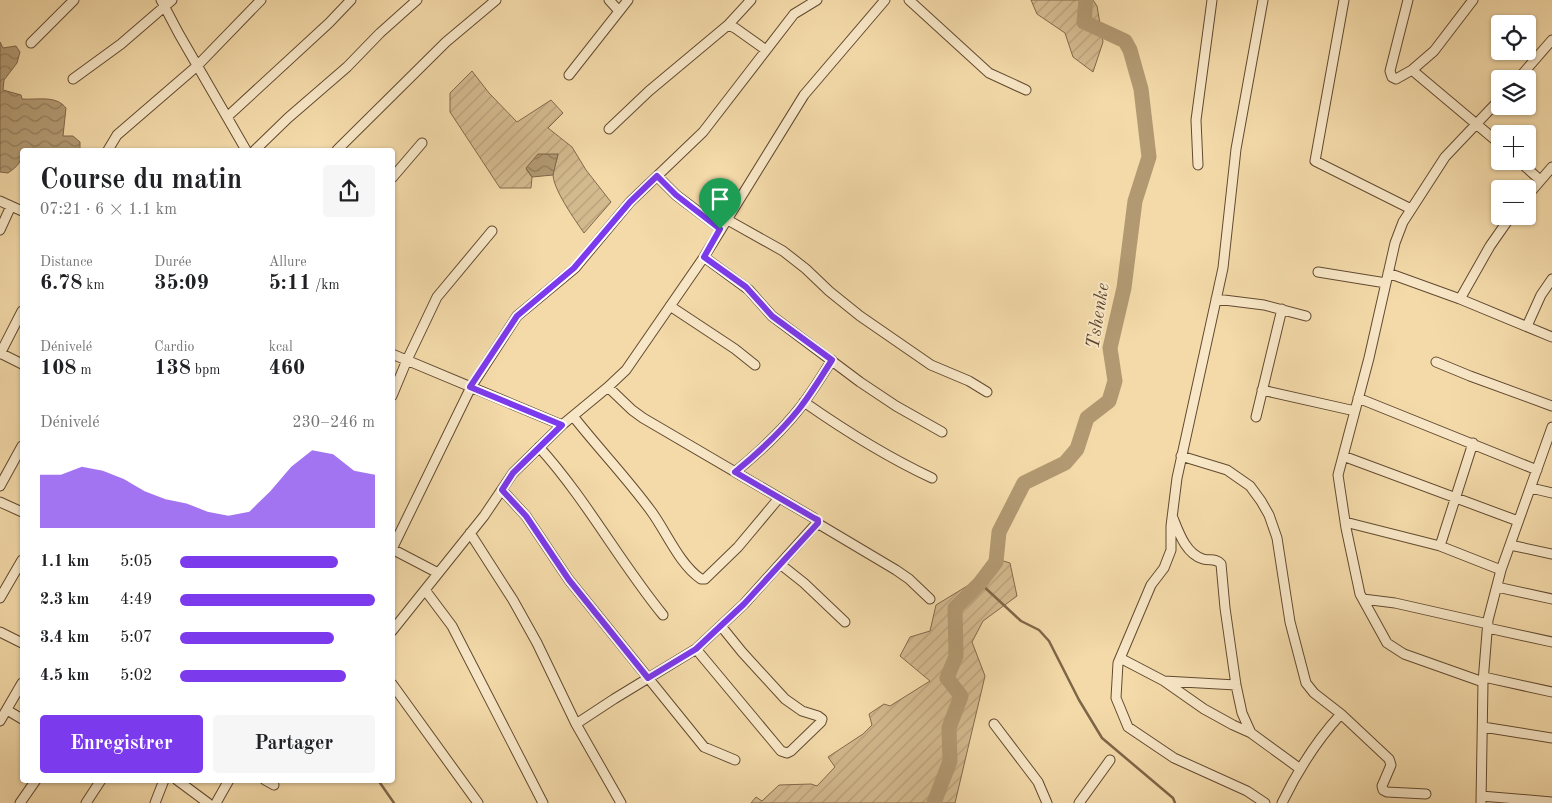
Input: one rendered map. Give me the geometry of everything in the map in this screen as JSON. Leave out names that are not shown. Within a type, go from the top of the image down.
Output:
[{"type":"street","points":[[31,43],[74,0]]},
{"type":"street","points":[[72,79],[121,44],[162,3],[172,0]]},
{"type":"street","points":[[109,148],[117,135],[198,66],[261,0]]},
{"type":"street","points":[[228,117],[329,23],[350,0]]},
{"type":"street","points":[[257,148],[288,118],[347,67],[380,33],[417,0]]},
{"type":"street","points":[[339,148],[446,42],[496,0]]},
{"type":"street","points":[[609,0],[619,11]]},
{"type":"street","points":[[569,75],[628,0]]},
{"type":"street","points":[[609,129],[649,91],[728,26],[751,0]]},
{"type":"street","points":[[395,545],[470,387],[517,316],[574,268],[630,202],[703,132],[794,14],[817,0]]},
{"type":"street","points":[[395,627],[470,533],[513,473],[562,425],[626,370],[704,257],[804,95],[885,0]]},
{"type":"street","points":[[910,0],[989,74],[1026,90]]},
{"type":"street","points":[[1198,165],[1196,120],[1212,0]]},
{"type":"street","points":[[1263,0],[1236,149],[1223,268],[1181,456],[1172,516],[1171,550],[1164,568],[1151,584],[1118,663],[1116,698],[1128,727],[1174,758],[1247,791],[1265,803]]},
{"type":"street","points":[[1344,0],[1315,161],[1412,208]]},
{"type":"street","points":[[1408,0],[1390,71],[1392,77],[1396,79],[1412,70],[1434,51],[1472,1]]},
{"type":"street","points":[[162,3],[245,148]]},
{"type":"street","points":[[728,26],[735,28],[766,50]]},
{"type":"street","points":[[1526,70],[1552,40]]},
{"type":"street","points":[[1412,70],[1491,136]]},
{"type":"street","points":[[1491,109],[1445,157],[1412,208],[1395,243],[1338,475],[1345,522],[1360,594],[1387,643],[1404,654],[1484,679],[1552,692]]},
{"type":"street","points":[[395,174],[422,143]]},
{"type":"street","points":[[1536,185],[1552,167]]},
{"type":"street","points":[[1529,170],[1540,180]]},
{"type":"street","points":[[657,176],[676,195],[720,229]]},
{"type":"street","points":[[0,201],[20,210]]},
{"type":"street","points":[[0,230],[11,206]]},
{"type":"street","points":[[726,219],[783,251],[860,316],[931,365],[970,381],[987,392]]},
{"type":"street","points":[[1460,299],[1490,246],[1505,225]]},
{"type":"street","points":[[395,388],[406,360],[437,297],[492,231]]},
{"type":"street","points":[[704,257],[746,287],[772,316],[896,406],[942,432]]},
{"type":"street","points":[[1318,272],[1386,283]]},
{"type":"street","points":[[1388,273],[1460,299],[1552,337]]},
{"type":"street","points":[[1527,326],[1541,295],[1552,279]]},
{"type":"street","points":[[1216,299],[1264,305],[1306,316]]},
{"type":"street","points":[[670,306],[735,349],[755,365]]},
{"type":"street","points":[[1256,417],[1282,309]]},
{"type":"street","points":[[20,315],[0,353],[20,363]]},
{"type":"street","points":[[395,355],[562,425]]},
{"type":"street","points":[[735,472],[763,449],[804,402],[832,360]]},
{"type":"street","points":[[1436,362],[1552,406]]},
{"type":"street","points":[[608,387],[643,418],[818,520],[818,523],[909,579],[930,599]]},
{"type":"street","points":[[1262,390],[1355,411]]},
{"type":"street","points":[[1358,398],[1537,470]]},
{"type":"street","points":[[804,402],[844,429],[910,468],[932,478]]},
{"type":"street","points":[[573,416],[640,496],[657,519],[674,548],[701,578],[705,578],[738,547],[779,498]]},
{"type":"street","points":[[1552,427],[1549,448],[1537,470],[1501,570],[1488,626],[1484,679],[1481,799],[1552,802]]},
{"type":"street","points":[[1440,546],[1473,443]]},
{"type":"street","points":[[539,447],[570,483],[636,580],[663,615]]},
{"type":"street","points":[[0,486],[20,450]]},
{"type":"street","points":[[1181,456],[1227,470],[1250,486],[1269,515],[1277,538],[1290,622],[1306,684],[1389,759],[1391,765],[1382,786],[1386,792],[1426,794]]},
{"type":"street","points":[[1343,456],[1518,521]]},
{"type":"street","points":[[1530,488],[1552,493]]},
{"type":"street","points":[[502,490],[526,516],[569,580],[704,747],[735,760]]},
{"type":"street","points":[[0,502],[20,511]]},
{"type":"street","points":[[1172,516],[1180,536],[1191,551],[1201,558],[1216,560],[1221,564],[1236,685],[1242,713],[1251,733]]},
{"type":"street","points":[[1345,522],[1440,546],[1501,570]]},
{"type":"street","points":[[576,724],[696,649],[744,604],[818,523]]},
{"type":"street","points":[[470,533],[513,600],[537,643],[576,724],[622,803]]},
{"type":"street","points":[[1510,545],[1552,554]]},
{"type":"street","points":[[395,550],[438,573]]},
{"type":"street","points":[[0,598],[20,563]]},
{"type":"street","points":[[780,564],[804,583],[845,622]]},
{"type":"street","points":[[1497,587],[1552,599]]},
{"type":"street","points":[[425,590],[452,626],[543,803]]},
{"type":"street","points":[[1363,599],[1404,605],[1552,642]]},
{"type":"street","points":[[696,649],[781,751],[787,752],[794,749],[822,719],[802,711],[785,699],[721,626]]},
{"type":"street","points":[[0,632],[20,642]]},
{"type":"street","points":[[1120,658],[1164,680],[1204,709],[1233,726],[1251,733],[1299,768]]},
{"type":"street","points":[[1164,680],[1236,685]]},
{"type":"street","points":[[395,688],[478,803]]},
{"type":"street","points":[[0,721],[20,689]]},
{"type":"street","points":[[7,710],[20,718]]},
{"type":"street","points":[[1282,803],[1299,768],[1325,731],[1341,714]]},
{"type":"street","points":[[994,724],[1038,782],[1047,803]]},
{"type":"street","points":[[1483,727],[1552,738]]},
{"type":"street","points":[[1079,803],[1110,760]]},
{"type":"street","points":[[20,803],[34,783]]},
{"type":"street","points":[[86,803],[99,783]]},
{"type":"street","points":[[155,803],[163,783]]},
{"type":"street","points":[[181,783],[208,803]]},
{"type":"street","points":[[216,803],[227,783]]},
{"type":"street","points":[[270,783],[274,785]]},
{"type":"shaded area","points":[[1031,0],[1093,0],[1097,6],[1103,42],[1093,72],[1073,57],[1065,33],[1037,14]]},
{"type":"shaded area","points":[[472,71],[489,93],[517,122],[551,100],[563,113],[548,128],[572,147],[586,170],[611,202],[584,233],[556,187],[553,173],[558,154],[526,169],[532,177],[531,188],[500,188],[450,112],[450,93]]},
{"type":"shaded area","points":[[991,557],[1010,563],[1017,596],[983,621],[972,642],[985,676],[955,803],[751,803],[756,797],[762,801],[779,785],[811,784],[817,786],[835,767],[828,757],[863,734],[872,725],[869,714],[884,704],[890,706],[930,681],[900,656],[910,637],[930,631],[936,605],[972,583]]},
{"type":"water","points":[[0,42],[3,48],[16,46],[20,52],[17,63],[4,80],[3,90],[21,95],[22,99],[46,99],[62,104],[66,108],[63,136],[73,136],[80,142],[80,148],[20,148],[20,161],[17,166],[8,173],[0,172]]},
{"type":"water","points":[[538,154],[558,154],[553,175],[532,177],[526,168]]},
{"type":"waterway","name":"Tshenke","points":[[934,803],[950,761],[949,728],[961,696],[947,678],[956,656],[955,608],[980,583],[996,562],[999,532],[1024,483],[1065,463],[1077,449],[1087,418],[1109,401],[1115,381],[1110,348],[1124,288],[1135,201],[1149,157],[1141,89],[1130,50],[1125,41],[1084,22],[1086,0]]},
{"type":"waterway","points":[[980,583],[1021,621],[1039,630],[1049,641],[1079,700],[1102,738],[1173,798],[1175,803]]},
{"type":"waterway","points":[[380,783],[394,803]]},
{"type":"route","points":[[657,176],[676,195],[720,229],[704,257],[746,287],[772,316],[832,360],[799,409],[763,449],[735,472],[818,520],[818,523],[744,604],[696,649],[648,678],[569,580],[526,516],[502,490],[513,473],[562,425],[470,387],[517,316],[574,268],[630,202],[657,176]]}]
